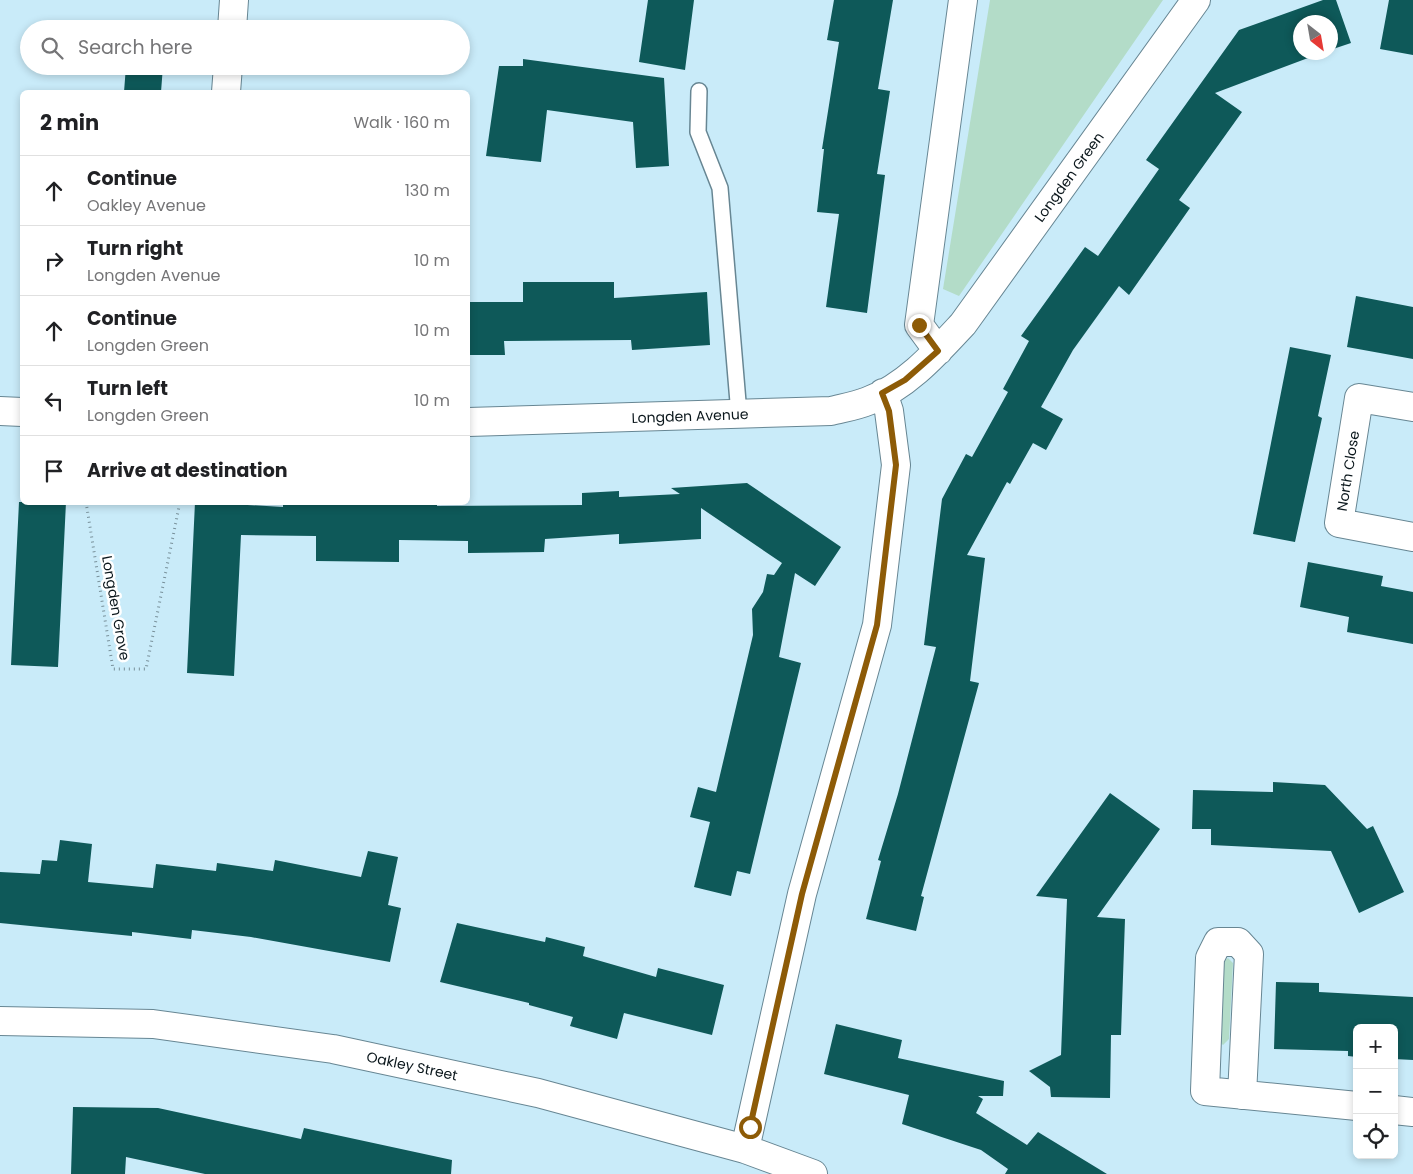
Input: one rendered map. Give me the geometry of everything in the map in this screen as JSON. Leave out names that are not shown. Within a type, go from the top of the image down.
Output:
[{"type":"street","points":[[233,20],[234,0]]},
{"type":"street","points":[[938,351],[919,325],[963,0]]},
{"type":"street","name":"Longden Green","points":[[894,387],[938,351],[963,324],[1196,0]]},
{"type":"street","points":[[226,90],[227,75]]},
{"type":"street","points":[[745,1150],[802,894],[877,625],[896,465],[889,411],[894,387]]},
{"type":"street","name":"Longden Avenue","points":[[470,422],[831,411],[869,401],[894,387]]},
{"type":"street","name":"North Close","points":[[1413,407],[1359,398],[1340,523],[1413,538]]},
{"type":"street","points":[[0,411],[20,412]]},
{"type":"street","points":[[1242,1095],[1249,954],[1238,942],[1218,942],[1210,958],[1205,1091],[1242,1095],[1353,1106]]},
{"type":"street","name":"Oakley Street","points":[[0,1021],[152,1024],[333,1049],[538,1093],[745,1150],[813,1174]]},
{"type":"street","points":[[1398,1110],[1413,1112]]},
{"type":"lane","points":[[699,91],[698,132],[720,188],[739,414]]},
{"type":"path","name":"Longden Grove","points":[[86,505],[113,668],[146,670],[179,505]]},
{"type":"green space","points":[[990,0],[1163,0],[959,296],[943,289]]},
{"type":"green space","points":[[1228,958],[1233,963],[1229,1039],[1223,1045],[1216,1038],[1222,963]]},
{"type":"building","points":[[648,0],[694,0],[685,70],[639,62]]},
{"type":"building","points":[[834,0],[893,0],[878,89],[890,91],[877,174],[885,175],[867,313],[826,307],[839,214],[817,212],[824,149],[822,149],[839,42],[827,40]]},
{"type":"building","points":[[1323,0],[1336,0],[1351,43],[1338,47],[1338,15],[1293,15],[1293,60],[1303,60],[1215,93],[1242,112],[1179,200],[1190,208],[1129,295],[1119,286],[1073,350],[1041,407],[1063,419],[1046,450],[1033,443],[1010,484],[1007,482],[967,555],[985,558],[970,681],[979,683],[921,896],[924,897],[916,931],[866,919],[881,861],[878,860],[898,794],[936,647],[924,645],[942,499],[966,454],[972,457],[1008,392],[1003,389],[1029,341],[1021,336],[1085,247],[1098,256],[1159,169],[1146,160],[1239,30]]},
{"type":"building","points":[[1389,0],[1413,0],[1413,55],[1380,49]]},
{"type":"building","points":[[523,59],[664,78],[669,166],[636,168],[633,122],[547,110],[541,162],[486,156],[499,66],[523,66]]},
{"type":"building","points":[[125,75],[162,75],[161,90],[124,90]]},
{"type":"building","points":[[523,282],[614,282],[614,298],[707,292],[710,345],[632,350],[631,340],[504,341],[505,355],[470,355],[470,302],[523,302]]},
{"type":"building","points":[[1356,296],[1413,307],[1413,359],[1347,347]]},
{"type":"building","points":[[1290,347],[1331,355],[1318,416],[1322,418],[1295,542],[1253,534]]},
{"type":"building","points":[[747,483],[841,547],[815,586],[795,573],[779,657],[801,663],[750,874],[737,871],[731,896],[694,887],[710,822],[690,817],[698,787],[716,792],[753,635],[752,609],[763,592],[767,574],[774,575],[782,563],[701,508],[701,539],[619,544],[619,534],[545,539],[544,552],[468,553],[468,541],[399,540],[399,562],[316,561],[316,536],[241,535],[234,676],[187,673],[195,505],[283,507],[283,505],[582,505],[582,493],[619,491],[619,497],[680,494],[671,488]]},
{"type":"building","points":[[19,502],[20,505],[66,505],[58,667],[11,665]]},
{"type":"building","points":[[1308,562],[1383,576],[1381,586],[1413,592],[1413,644],[1347,632],[1349,617],[1300,607]]},
{"type":"building","points":[[1273,782],[1325,785],[1367,829],[1373,826],[1404,892],[1359,913],[1331,851],[1211,845],[1211,829],[1192,829],[1193,790],[1273,792]]},
{"type":"building","points":[[1110,793],[1160,829],[1097,917],[1125,919],[1121,1035],[1111,1035],[1110,1098],[1051,1097],[1050,1087],[1029,1071],[1061,1055],[1067,899],[1036,896]]},
{"type":"building","points":[[60,840],[92,844],[88,882],[153,888],[156,864],[216,871],[217,863],[273,871],[275,860],[361,877],[368,851],[398,857],[388,905],[401,908],[390,962],[251,937],[192,930],[191,939],[132,932],[132,936],[0,923],[0,872],[40,874],[42,860],[57,861]]},
{"type":"building","points":[[457,923],[545,942],[546,937],[585,947],[583,956],[656,977],[658,968],[724,985],[712,1035],[624,1013],[617,1039],[570,1026],[573,1017],[529,1005],[529,1003],[440,982]]},
{"type":"building","points":[[1276,982],[1319,983],[1319,992],[1413,997],[1413,1060],[1398,1059],[1398,1024],[1353,1024],[1353,1057],[1348,1056],[1348,1051],[1274,1049]]},
{"type":"building","points":[[836,1024],[902,1040],[898,1058],[1004,1081],[1003,1096],[978,1096],[983,1099],[976,1113],[1027,1145],[1038,1132],[1107,1174],[1005,1174],[1008,1169],[981,1150],[902,1124],[909,1095],[824,1074]]},
{"type":"building","points":[[73,1107],[158,1108],[301,1139],[304,1128],[452,1160],[451,1174],[205,1174],[126,1157],[125,1174],[71,1174]]},
{"type":"route","points":[[750,1127],[802,894],[877,625],[896,465],[889,411],[882,393],[905,380],[938,351],[919,325]]}]
